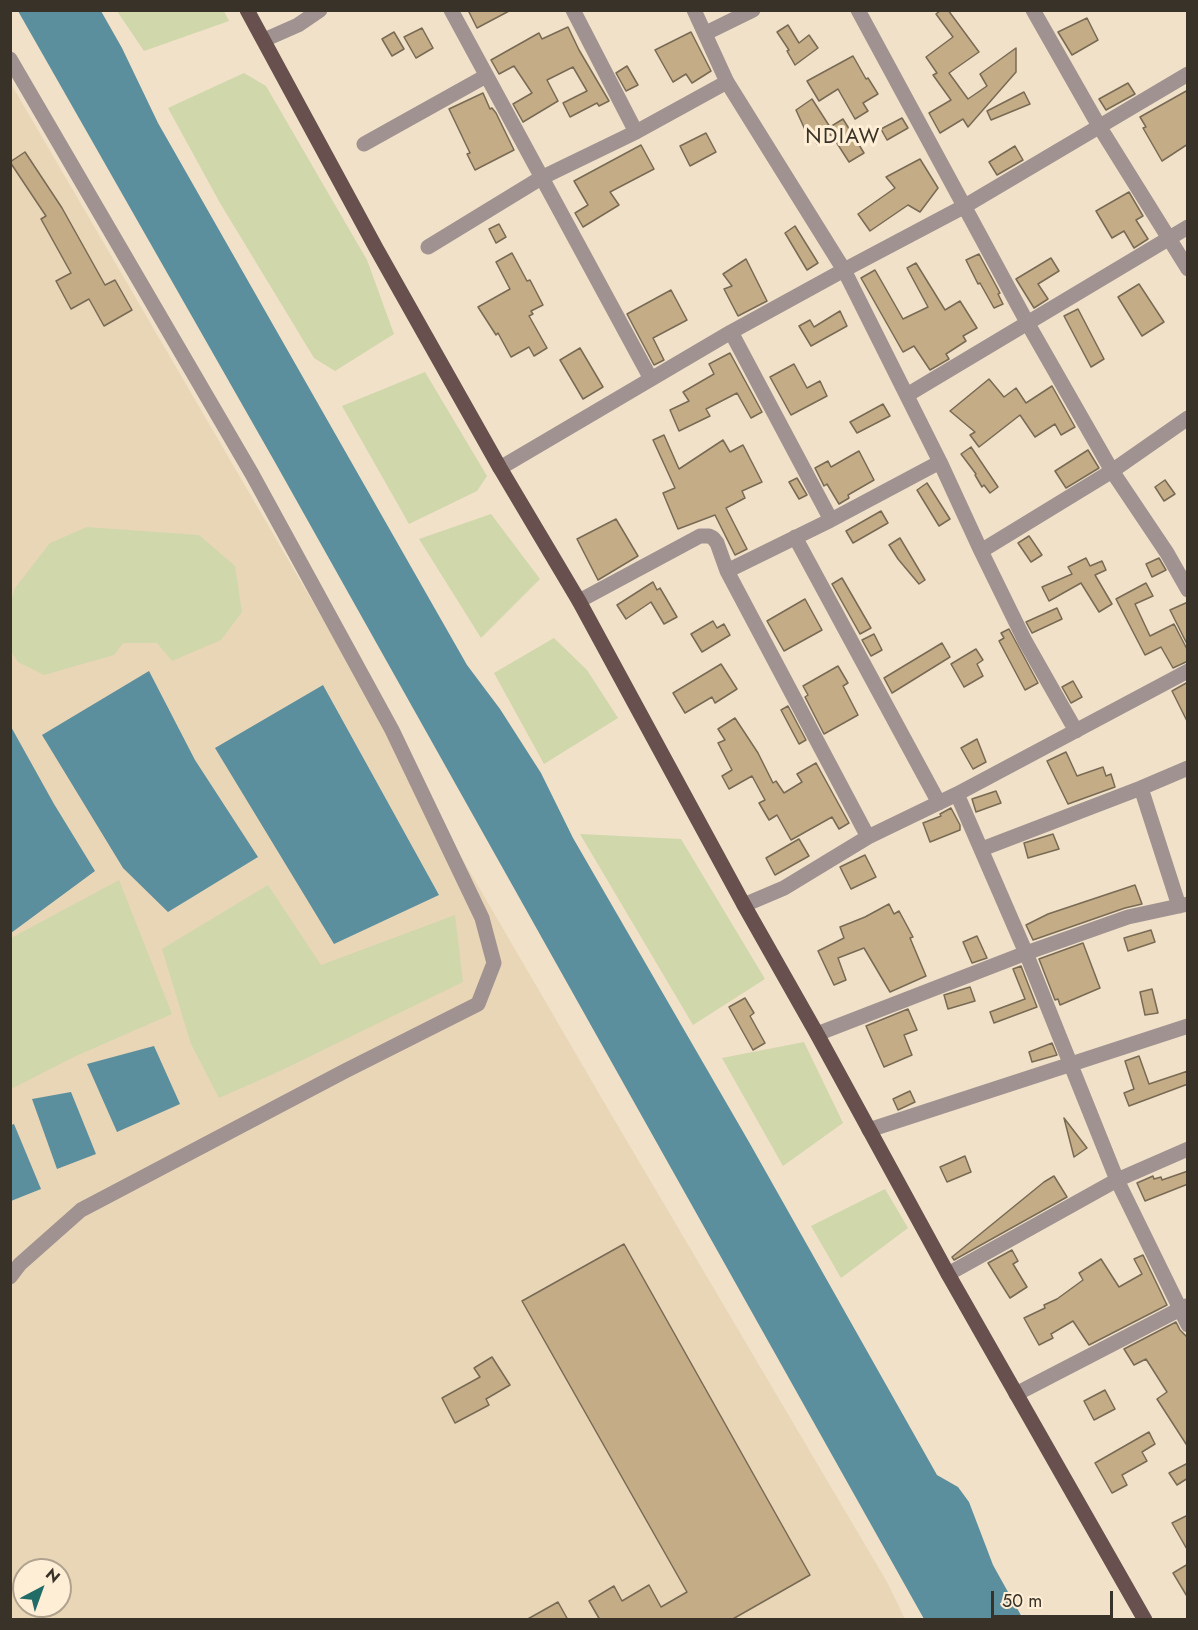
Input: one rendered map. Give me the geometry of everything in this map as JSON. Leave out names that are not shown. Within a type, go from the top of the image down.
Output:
[{"type":"main road","points":[[247,10],[376,248],[500,468],[579,601],[948,1274],[1144,1620]]},
{"type":"street","points":[[264,40],[298,25],[320,10]]},
{"type":"street","points":[[451,10],[651,379]]},
{"type":"street","points":[[573,10],[636,132]]},
{"type":"street","points":[[694,10],[727,81],[844,270],[908,395],[1025,641],[1076,731]]},
{"type":"street","points":[[706,33],[753,10]]},
{"type":"street","points":[[858,10],[1028,324],[1112,471],[1167,553],[1188,590]]},
{"type":"street","points":[[1033,10],[1099,126],[1188,269]]},
{"type":"street","points":[[10,59],[252,474],[392,730],[482,918],[494,963],[478,1004],[81,1210],[20,1264],[10,1277]]},
{"type":"street","points":[[500,468],[731,332],[965,206],[1188,74]]},
{"type":"street","points":[[364,144],[486,76]]},
{"type":"street","points":[[428,247],[541,178],[636,132],[727,81]]},
{"type":"street","points":[[908,395],[1188,227]]},
{"type":"street","points":[[731,332],[831,520]]},
{"type":"street","points":[[981,551],[1112,471],[1188,418]]},
{"type":"street","points":[[727,571],[831,520],[940,462]]},
{"type":"street","points":[[579,601],[700,536],[708,536],[717,543],[727,571],[868,837]]},
{"type":"street","points":[[795,537],[939,803]]},
{"type":"street","points":[[744,905],[784,888],[868,837],[957,794],[1188,671]]},
{"type":"street","points":[[982,849],[1188,768]]},
{"type":"street","points":[[817,1034],[1026,953],[1128,917],[1183,905],[1141,788]]},
{"type":"street","points":[[957,794],[1026,953],[1118,1180],[1183,1308],[1188,1325]]},
{"type":"street","points":[[869,1130],[1188,1026]]},
{"type":"street","points":[[948,1274],[1118,1180],[1188,1149]]},
{"type":"street","points":[[1016,1394],[1183,1308]]},
{"type":"shaded area","points":[[10,82],[608,1109],[887,1582],[905,1619],[11,1619]]},
{"type":"green space","points":[[117,11],[224,11],[229,21],[144,51]]},
{"type":"green space","points":[[244,73],[266,86],[367,260],[394,334],[335,371],[314,358],[220,203],[168,108]]},
{"type":"green space","points":[[425,372],[487,476],[477,491],[409,524],[342,406]]},
{"type":"green space","points":[[491,514],[540,579],[481,638],[419,539]]},
{"type":"green space","points":[[87,527],[199,535],[235,566],[242,612],[221,640],[172,661],[157,643],[123,643],[114,655],[44,675],[18,662],[10,650],[11,601],[15,588],[50,543]]},
{"type":"green space","points":[[554,638],[587,670],[618,718],[544,764],[494,673]]},
{"type":"green space","points":[[580,834],[681,839],[765,979],[693,1025]]},
{"type":"green space","points":[[119,880],[172,1014],[76,1056],[11,1089],[11,938]]},
{"type":"green space","points":[[268,885],[321,965],[455,915],[463,982],[280,1071],[219,1098],[191,1044],[162,949]]},
{"type":"green space","points":[[804,1042],[843,1123],[783,1166],[722,1058]]},
{"type":"green space","points":[[885,1189],[908,1228],[841,1278],[811,1226]]},
{"type":"water","points":[[18,11],[101,11],[122,48],[158,123],[467,665],[500,709],[541,773],[573,838],[749,1142],[937,1475],[958,1487],[969,1502],[993,1565],[1023,1619],[924,1619],[276,464]]},
{"type":"water","points":[[149,671],[195,760],[258,857],[168,912],[123,868],[42,735]]},
{"type":"water","points":[[323,685],[439,895],[334,944],[215,748]]},
{"type":"water","points":[[10,725],[95,871],[11,933]]},
{"type":"water","points":[[154,1046],[180,1104],[117,1132],[87,1064]]},
{"type":"water","points":[[71,1092],[96,1154],[57,1169],[32,1099]]},
{"type":"water","points":[[14,1124],[41,1189],[11,1201],[11,1125]]},
{"type":"building","points":[[468,10],[511,10],[477,28]]},
{"type":"building","points":[[941,10],[948,10],[979,52],[949,73],[968,99],[987,86],[980,74],[1016,48],[1016,72],[968,127],[963,119],[940,133],[929,113],[951,100],[933,75],[937,73],[926,57],[953,37],[936,14]]},
{"type":"building","points":[[1087,18],[1098,40],[1072,55],[1058,32]]},
{"type":"building","points":[[788,25],[799,43],[809,35],[818,48],[795,65],[787,51],[789,50],[777,32]]},
{"type":"building","points":[[568,27],[609,101],[599,106],[597,103],[570,117],[563,103],[587,91],[573,67],[547,80],[558,101],[523,122],[513,104],[532,93],[514,66],[499,74],[491,60],[539,33],[542,39]]},
{"type":"building","points":[[422,28],[433,48],[416,58],[404,37]]},
{"type":"building","points":[[394,32],[404,49],[392,56],[382,39]]},
{"type":"building","points":[[691,32],[711,71],[692,83],[686,74],[673,82],[655,50]]},
{"type":"building","points":[[853,56],[878,94],[863,103],[868,111],[855,119],[838,89],[819,101],[807,81]]},
{"type":"building","points":[[627,66],[638,85],[626,91],[616,73]]},
{"type":"building","points":[[1128,83],[1135,94],[1106,110],[1099,99]]},
{"type":"building","points":[[1188,90],[1188,144],[1162,161],[1143,128],[1146,127],[1140,117]]},
{"type":"building","points":[[1024,92],[1030,104],[991,120],[987,111]]},
{"type":"building","points":[[483,93],[490,109],[492,108],[496,113],[514,150],[475,170],[467,154],[470,153],[449,109]]},
{"type":"building","points":[[812,99],[830,127],[843,119],[864,153],[849,162],[831,134],[817,144],[809,132],[807,134],[796,110]]},
{"type":"building","points":[[902,118],[908,128],[887,140],[881,129]]},
{"type":"building","points":[[706,133],[716,152],[690,166],[680,146]]},
{"type":"building","points":[[641,145],[654,169],[610,192],[619,205],[583,227],[575,213],[588,205],[574,181]]},
{"type":"building","points":[[1015,146],[1023,160],[997,175],[989,162]]},
{"type":"building","points":[[25,152],[62,208],[105,285],[115,280],[132,310],[104,326],[89,299],[71,309],[56,281],[71,273],[41,219],[46,216],[10,162]]},
{"type":"building","points":[[920,159],[938,188],[920,212],[908,205],[870,231],[858,214],[895,188],[886,177]]},
{"type":"building","points":[[1129,192],[1143,216],[1136,220],[1148,239],[1134,248],[1124,231],[1112,238],[1096,211]]},
{"type":"building","points":[[499,224],[506,237],[496,243],[489,229]]},
{"type":"building","points":[[795,226],[818,263],[807,270],[785,233]]},
{"type":"building","points":[[512,253],[543,305],[531,311],[533,314],[529,316],[547,348],[534,356],[529,347],[511,357],[498,333],[496,335],[478,307],[510,289],[496,262]]},
{"type":"building","points":[[979,254],[1000,293],[998,294],[1003,304],[994,308],[966,260]]},
{"type":"building","points":[[1051,258],[1059,271],[1038,284],[1048,299],[1034,308],[1016,279]]},
{"type":"building","points":[[746,259],[767,301],[738,316],[724,289],[732,286],[723,274]]},
{"type":"building","points":[[916,263],[945,310],[960,301],[977,328],[963,336],[966,341],[946,354],[949,359],[930,370],[914,346],[903,352],[861,278],[875,270],[903,319],[928,307],[907,268]]},
{"type":"building","points":[[1139,284],[1164,322],[1142,336],[1118,297]]},
{"type":"building","points":[[671,290],[687,320],[653,338],[664,360],[654,365],[627,314]]},
{"type":"building","points":[[1078,309],[1104,359],[1091,367],[1064,316]]},
{"type":"building","points":[[840,311],[847,326],[811,346],[799,326],[810,320],[814,327]]},
{"type":"building","points":[[580,348],[603,387],[583,399],[560,360]]},
{"type":"building","points":[[730,353],[762,412],[751,418],[737,393],[706,409],[710,416],[679,431],[670,410],[689,401],[683,392],[714,374],[709,364]]},
{"type":"building","points":[[794,364],[807,388],[820,381],[827,396],[791,415],[770,377]]},
{"type":"building","points":[[989,379],[1004,397],[1016,388],[1026,403],[1052,386],[1075,427],[1061,435],[1055,424],[1035,437],[1020,415],[979,447],[970,435],[975,432],[950,411]]},
{"type":"building","points":[[883,404],[890,416],[857,433],[850,422]]},
{"type":"building","points":[[664,435],[679,469],[723,440],[730,452],[743,445],[762,482],[742,491],[745,498],[726,508],[747,549],[735,555],[715,515],[678,529],[663,493],[675,488],[653,440]]},
{"type":"building","points":[[971,447],[998,487],[990,493],[984,485],[982,487],[976,474],[961,454]]},
{"type":"building","points":[[1088,450],[1099,468],[1066,488],[1055,471]]},
{"type":"building","points":[[859,451],[874,480],[848,495],[849,498],[839,504],[827,484],[824,486],[815,468],[828,461],[831,467]]},
{"type":"building","points":[[797,478],[807,495],[799,499],[789,482]]},
{"type":"building","points":[[1165,480],[1175,494],[1164,501],[1155,487]]},
{"type":"building","points":[[927,483],[950,519],[939,526],[917,490]]},
{"type":"building","points":[[881,511],[888,523],[853,543],[846,531]]},
{"type":"building","points":[[616,519],[638,556],[598,580],[577,539]]},
{"type":"building","points":[[1029,536],[1042,555],[1031,562],[1018,543]]},
{"type":"building","points":[[900,538],[925,580],[919,584],[889,545]]},
{"type":"building","points":[[1086,558],[1090,566],[1102,561],[1106,570],[1095,575],[1112,604],[1099,612],[1081,583],[1049,601],[1042,587],[1072,574],[1068,567]]},
{"type":"building","points":[[1159,558],[1166,570],[1152,577],[1146,564]]},
{"type":"building","points":[[842,578],[871,628],[860,634],[832,584]]},
{"type":"building","points":[[653,582],[657,590],[660,588],[677,617],[664,624],[651,602],[626,619],[617,605]]},
{"type":"building","points":[[1146,583],[1153,596],[1135,604],[1150,636],[1174,624],[1188,651],[1188,661],[1173,668],[1161,647],[1145,655],[1116,599]]},
{"type":"building","points":[[805,599],[822,630],[784,651],[767,621]]},
{"type":"building","points":[[1188,602],[1188,646],[1170,610]]},
{"type":"building","points":[[1057,608],[1062,619],[1032,633],[1026,622]]},
{"type":"building","points":[[713,621],[717,628],[724,624],[730,635],[702,652],[691,634]]},
{"type":"building","points":[[1009,629],[1038,683],[1025,690],[999,641],[1004,638],[1001,633]]},
{"type":"building","points":[[874,634],[882,650],[871,656],[862,640]]},
{"type":"building","points":[[942,643],[950,657],[892,693],[884,678]]},
{"type":"building","points":[[976,649],[983,660],[977,664],[983,676],[964,687],[951,664]]},
{"type":"building","points":[[721,664],[737,689],[715,703],[712,697],[685,713],[673,693]]},
{"type":"building","points":[[838,666],[848,683],[843,686],[858,715],[824,734],[805,697],[808,695],[803,686]]},
{"type":"building","points":[[1073,681],[1082,697],[1071,703],[1062,687]]},
{"type":"building","points":[[1188,682],[1188,723],[1172,691]]},
{"type":"building","points":[[788,706],[806,740],[799,744],[781,710]]},
{"type":"building","points":[[735,718],[758,753],[773,783],[776,781],[784,793],[802,782],[797,774],[816,763],[849,823],[839,829],[832,817],[791,840],[777,815],[769,820],[759,803],[765,800],[752,776],[729,789],[722,776],[732,770],[718,743],[725,740],[718,729]]},
{"type":"building","points":[[977,739],[986,762],[973,769],[961,748]]},
{"type":"building","points":[[1066,752],[1077,776],[1103,767],[1106,776],[1111,774],[1115,787],[1068,804],[1047,761]]},
{"type":"building","points":[[996,791],[1001,803],[976,812],[972,799]]},
{"type":"building","points":[[951,808],[960,825],[960,830],[930,842],[923,823],[941,816],[940,814]]},
{"type":"building","points":[[1053,834],[1059,849],[1028,858],[1024,843]]},
{"type":"building","points":[[799,839],[809,856],[775,875],[766,858]]},
{"type":"building","points":[[865,855],[876,877],[851,889],[840,867]]},
{"type":"building","points":[[1135,885],[1142,904],[1033,940],[1026,925],[1048,914]]},
{"type":"building","points":[[889,904],[894,914],[899,911],[913,937],[910,938],[926,976],[890,992],[864,948],[838,958],[846,980],[834,985],[818,951],[844,938],[840,927]]},
{"type":"building","points":[[1151,930],[1155,942],[1128,951],[1124,938]]},
{"type":"building","points":[[977,936],[987,958],[972,963],[963,942]]},
{"type":"building","points":[[1083,943],[1100,988],[1060,1005],[1058,999],[1055,1000],[1039,959]]},
{"type":"building","points":[[1021,966],[1037,1007],[994,1023],[990,1012],[1025,999],[1013,969]]},
{"type":"building","points":[[970,987],[975,1001],[948,1009],[944,995]]},
{"type":"building","points":[[1152,989],[1158,1013],[1145,1015],[1140,992]]},
{"type":"building","points":[[745,998],[754,1013],[750,1016],[765,1043],[753,1050],[729,1007]]},
{"type":"building","points":[[908,1009],[917,1030],[904,1035],[912,1055],[884,1067],[866,1026]]},
{"type":"building","points":[[1052,1043],[1057,1055],[1032,1062],[1029,1052]]},
{"type":"building","points":[[1139,1056],[1149,1084],[1188,1071],[1188,1084],[1129,1106],[1124,1093],[1134,1089],[1125,1061]]},
{"type":"building","points":[[910,1091],[915,1102],[898,1110],[893,1099]]},
{"type":"building","points":[[1064,1118],[1087,1148],[1074,1157]]},
{"type":"building","points":[[965,1156],[971,1172],[947,1182],[940,1167]]},
{"type":"building","points":[[1188,1171],[1188,1184],[1145,1201],[1137,1183],[1153,1176],[1154,1179],[1161,1177],[1162,1180]]},
{"type":"building","points":[[1054,1176],[1067,1197],[954,1260],[952,1257]]},
{"type":"building","points":[[624,1244],[810,1575],[731,1620],[600,1620],[589,1601],[614,1586],[622,1601],[649,1585],[661,1607],[687,1592],[522,1301]]},
{"type":"building","points":[[1012,1250],[1018,1261],[1013,1264],[1027,1287],[1010,1298],[988,1263]]},
{"type":"building","points":[[1143,1255],[1167,1305],[1089,1345],[1073,1321],[1051,1334],[1053,1338],[1039,1345],[1024,1318],[1045,1308],[1044,1305],[1057,1299],[1083,1280],[1079,1273],[1101,1259],[1119,1287],[1142,1274],[1134,1259]]},
{"type":"building","points":[[1176,1322],[1188,1338],[1188,1447],[1157,1399],[1167,1392],[1146,1359],[1134,1365],[1124,1349]]},
{"type":"building","points":[[492,1357],[510,1385],[486,1399],[489,1405],[455,1423],[442,1398],[480,1377],[474,1368]]},
{"type":"building","points":[[1105,1390],[1115,1409],[1094,1420],[1084,1401]]},
{"type":"building","points":[[1149,1432],[1155,1444],[1142,1452],[1147,1461],[1122,1475],[1127,1485],[1112,1493],[1095,1463]]},
{"type":"building","points":[[1188,1463],[1188,1478],[1177,1485],[1169,1473]]},
{"type":"building","points":[[1188,1515],[1188,1551],[1172,1523]]},
{"type":"building","points":[[1188,1564],[1188,1598],[1173,1573]]},
{"type":"building","points":[[558,1602],[568,1620],[526,1620]]},
{"type":"district","name":"NDIAW","points":[[843,138]]}]
